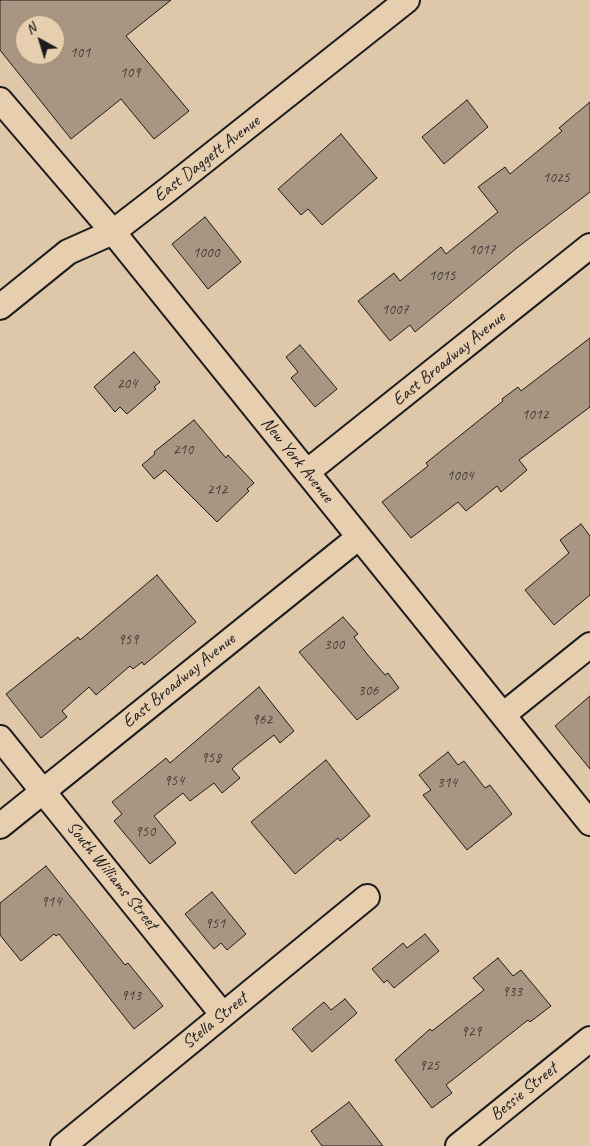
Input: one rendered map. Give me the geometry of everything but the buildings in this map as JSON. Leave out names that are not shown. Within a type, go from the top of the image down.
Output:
[{"type":"street","name":"East Daggett Avenue","points":[[0,307],[68,252],[112,232],[407,0]]},
{"type":"street","name":"New York Avenue","points":[[0,100],[112,232],[590,823]]},
{"type":"street","name":"East Broadway Avenue","points":[[307,472],[590,246]]},
{"type":"street","name":"East Broadway Avenue","points":[[0,826],[359,537]]},
{"type":"street","points":[[503,715],[590,645]]},
{"type":"street","name":"South Williams Street","points":[[0,738],[223,1015]]},
{"type":"street","name":"Stella Street","points":[[63,1146],[367,897]]},
{"type":"street","name":"Bessie Street","points":[[458,1146],[590,1039]]}]
